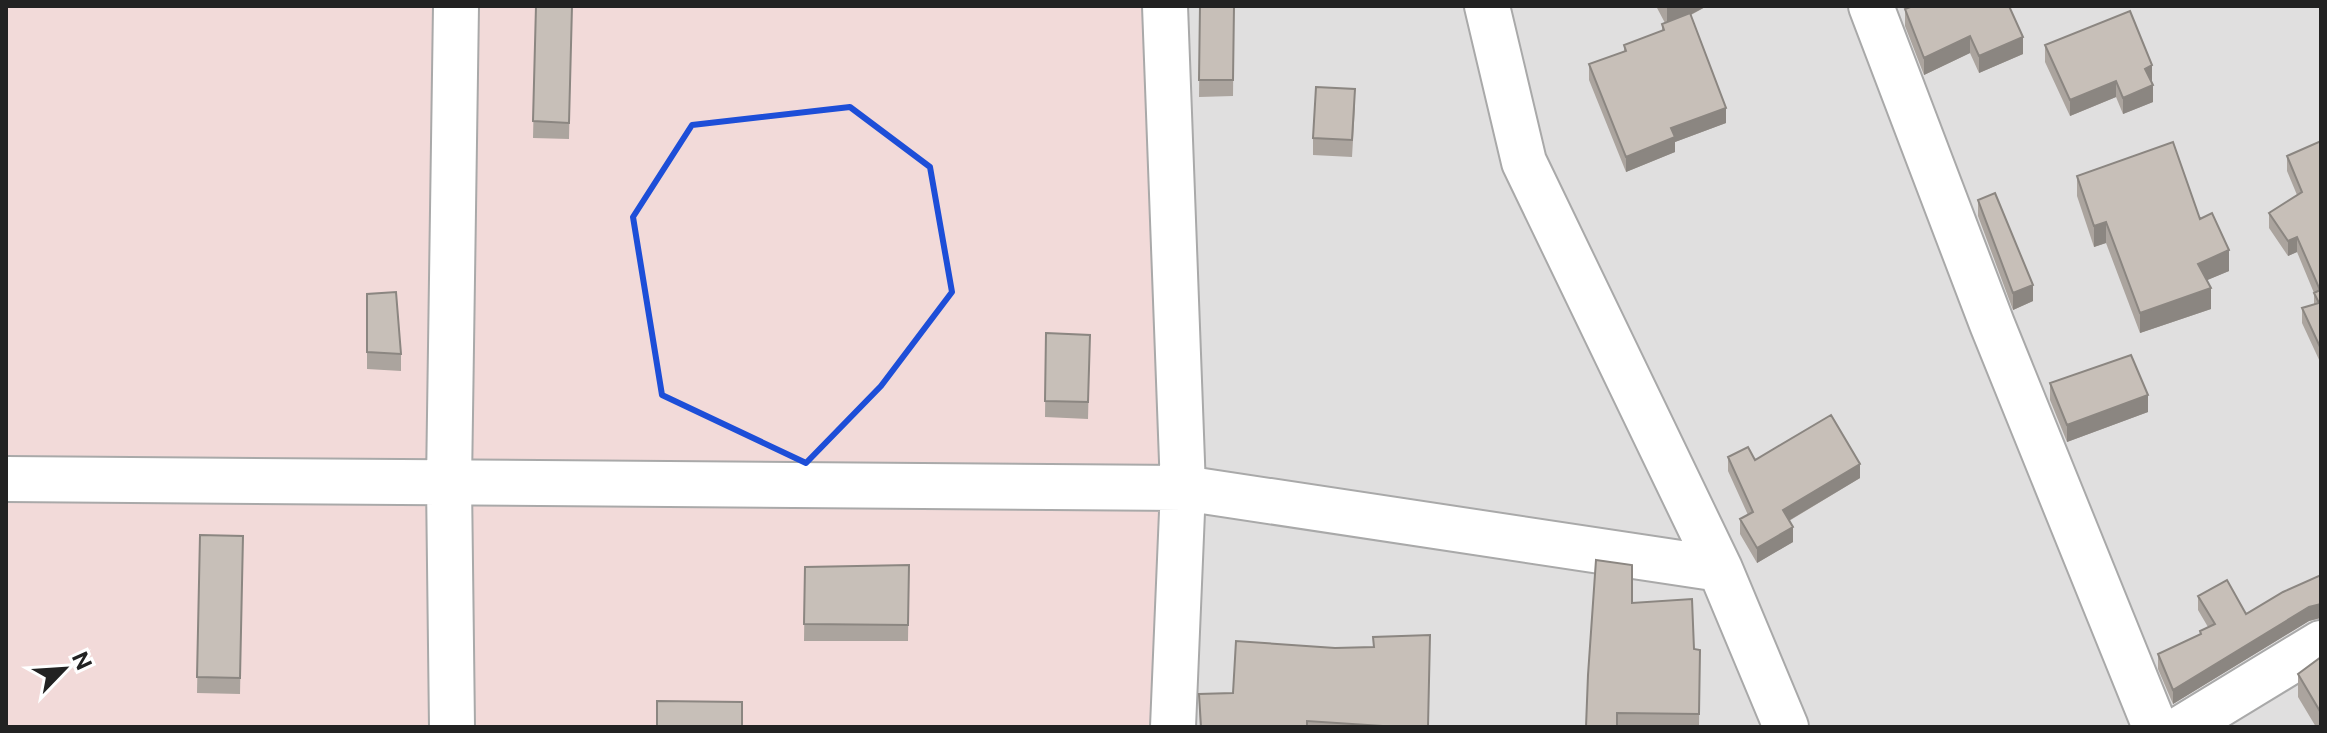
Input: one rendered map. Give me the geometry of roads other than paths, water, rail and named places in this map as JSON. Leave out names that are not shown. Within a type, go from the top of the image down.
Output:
[{"type":"street","points":[[452,727],[449,483],[456,6]]},
{"type":"street","points":[[1165,6],[1183,488],[1173,727]]},
{"type":"street","points":[[1487,6],[1524,162],[1720,569],[1786,727]]},
{"type":"street","points":[[1871,6],[1992,324],[2155,727]]},
{"type":"street","points":[[6,479],[1183,488],[1720,569]]},
{"type":"street","points":[[2183,727],[2321,643]]}]
